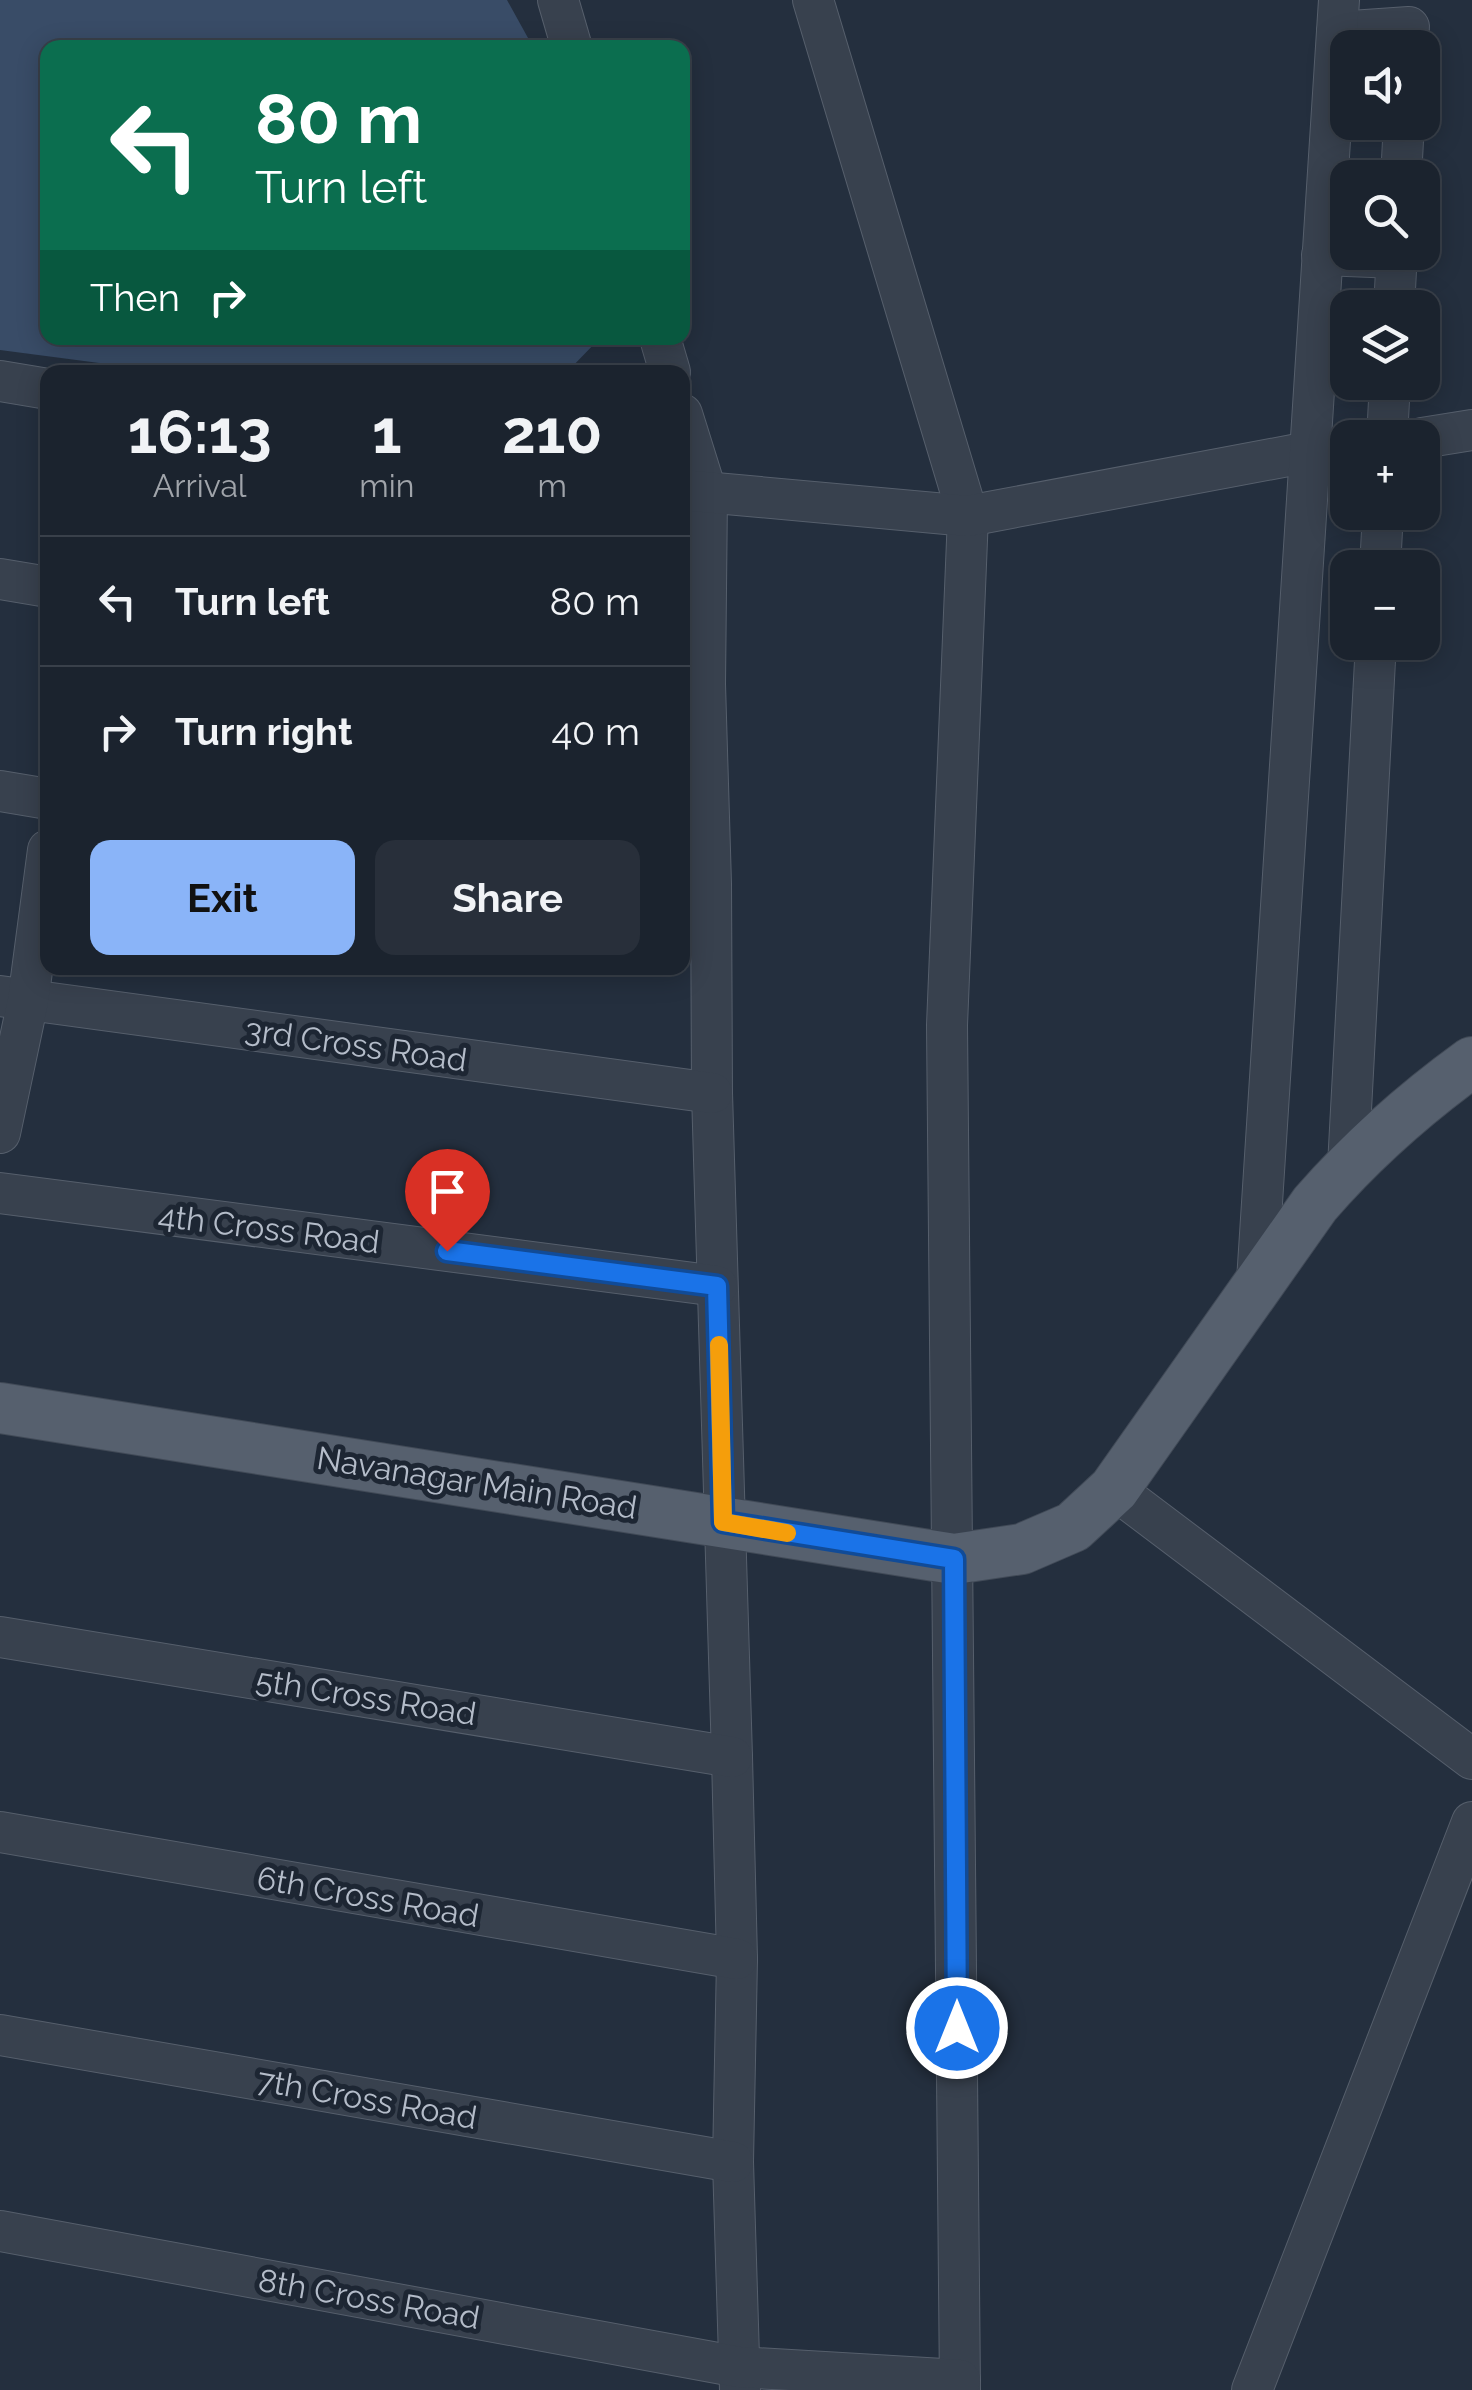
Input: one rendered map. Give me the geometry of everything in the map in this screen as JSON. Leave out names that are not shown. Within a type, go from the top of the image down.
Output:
[{"type":"main road","name":"Navanagar Main Road","points":[[0,1408],[954,1559],[1022,1549],[1073,1527],[1114,1489],[1315,1204],[1348,1166],[1422,1098],[1472,1062]]},
{"type":"street","points":[[558,0],[570,40]]},
{"type":"street","points":[[814,0],[968,516],[947,1025],[960,2385]]},
{"type":"street","points":[[1258,1281],[1328,450],[1322,255],[1338,16],[1410,25]]},
{"type":"street","points":[[1322,255],[1330,255]]},
{"type":"street","points":[[0,381],[40,388]]},
{"type":"street","points":[[1440,435],[1472,430]]},
{"type":"street","points":[[694,492],[968,516],[1328,450]]},
{"type":"street","points":[[690,466],[694,492],[697,882],[712,1093],[732,1758],[736,1958],[733,2162],[739,2378]]},
{"type":"street","points":[[0,579],[40,586]]},
{"type":"street","points":[[1348,1166],[1375,660]]},
{"type":"street","points":[[0,791],[40,798]]},
{"type":"street","points":[[0,1133],[43,1003],[44,975]]},
{"type":"street","name":"3rd Cross Road","points":[[43,1003],[712,1093]]},
{"type":"street","name":"4th Cross Road","points":[[0,1194],[717,1286]]},
{"type":"street","points":[[1114,1489],[1472,1759]]},
{"type":"street","name":"5th Cross Road","points":[[0,1637],[732,1758]]},
{"type":"street","points":[[1252,2390],[1472,1822]]},
{"type":"street","name":"6th Cross Road","points":[[0,1832],[736,1958]]},
{"type":"street","name":"7th Cross Road","points":[[0,2035],[733,2162]]},
{"type":"street","name":"8th Cross Road","points":[[0,2230],[739,2378],[960,2385]]},
{"type":"water","points":[[0,0],[507,0],[529,40],[40,40],[40,345],[593,345],[574,365],[115,365],[0,350]]},
{"type":"slow traffic","points":[[719,1345],[723,1522],[787,1533]]},
{"type":"route","points":[[447,1251],[717,1286],[723,1522],[954,1559],[957,2028]]}]
